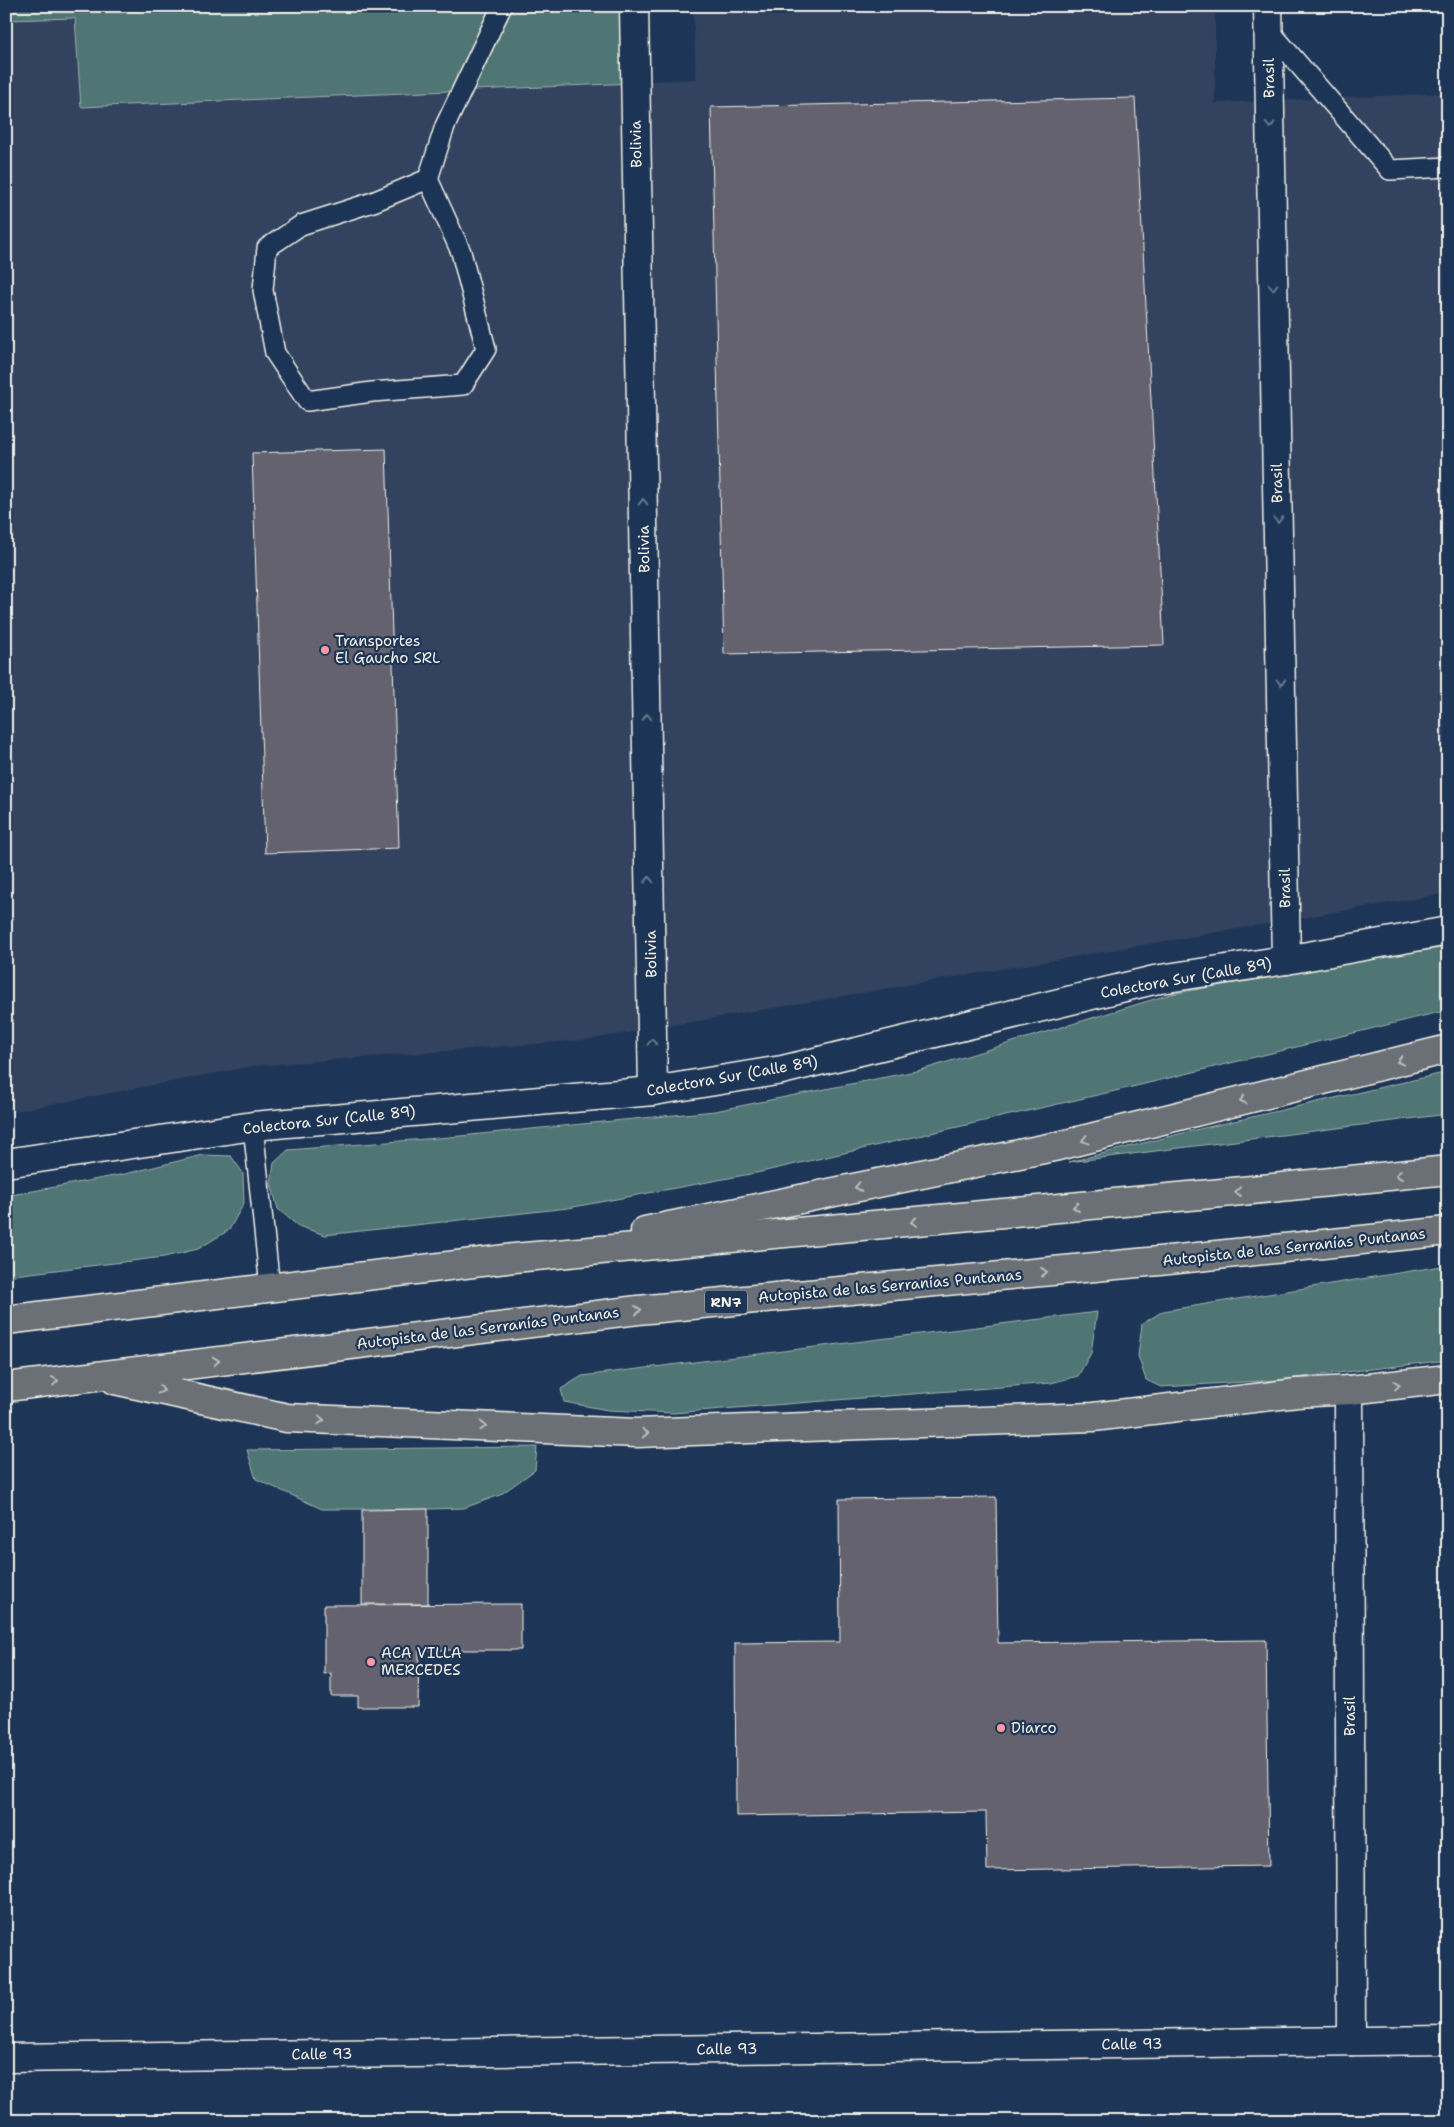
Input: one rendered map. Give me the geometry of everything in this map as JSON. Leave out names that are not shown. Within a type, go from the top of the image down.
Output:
[{"type":"main road","points":[[514,1258],[1058,1146],[1448,1049]]},
{"type":"main road","points":[[6,1320],[514,1258],[1212,1194],[1448,1170]]},
{"type":"main road","name":"Autopista de las Serranías Puntanas","points":[[6,1387],[638,1310],[1159,1262],[1448,1231]]},
{"type":"main road","points":[[97,1376],[287,1418],[637,1433],[1093,1417],[1298,1393],[1349,1390],[1448,1379]]},
{"type":"street","name":"Bolivia","points":[[634,6],[653,1091]]},
{"type":"street","name":"Brasil","points":[[1268,18],[1286,960]]},
{"type":"street","name":"Colectora Sur (Calle 89)","points":[[6,1163],[253,1126],[653,1091],[782,1070],[1154,980],[1286,960],[1448,931]]},
{"type":"street","name":"Brasil","points":[[1349,1390],[1351,2041]]},
{"type":"street","name":"Calle 93","points":[[6,2058],[1448,2040]]},
{"type":"lane","points":[[428,179],[373,202],[301,225],[267,248],[263,290],[274,353],[307,401],[372,392],[464,385],[486,349],[461,252],[428,179],[445,126],[502,6]]},
{"type":"lane","points":[[1268,18],[1390,170],[1448,167]]},
{"type":"lane","points":[[253,1126],[270,1288]]},
{"type":"shaded area","points":[[693,6],[1215,6],[1215,103],[1448,93],[1448,893],[586,1040],[254,1066],[6,1113],[6,20],[75,18],[81,107],[696,79]]},
{"type":"green space","points":[[6,6],[634,6],[635,83],[81,107],[75,18],[6,20]]},
{"type":"green space","points":[[1448,947],[1448,1010],[1128,1088],[761,1172],[568,1208],[325,1235],[298,1226],[278,1209],[271,1184],[274,1163],[288,1150],[450,1137],[715,1111],[921,1070],[1171,994],[1385,956]]},
{"type":"green space","points":[[1448,1072],[1448,1114],[1069,1162],[1195,1130]]},
{"type":"green space","points":[[203,1155],[231,1156],[243,1173],[244,1203],[229,1230],[198,1249],[164,1257],[6,1276],[6,1196],[125,1174]]},
{"type":"green space","points":[[1448,1265],[1448,1360],[1278,1380],[1161,1387],[1146,1380],[1138,1356],[1142,1324],[1163,1311]]},
{"type":"green space","points":[[1097,1312],[1091,1353],[1078,1376],[1051,1383],[673,1413],[608,1410],[564,1402],[561,1389],[582,1376]]},
{"type":"green space","points":[[537,1447],[535,1470],[500,1495],[464,1508],[428,1509],[322,1509],[256,1479],[247,1450]]},
{"type":"building","points":[[1135,98],[1164,645],[724,654],[711,107]]},
{"type":"building","name":"Transportes El Gaucho SRL","points":[[386,449],[399,848],[265,853],[252,453]]},
{"type":"building","name":"Diarco","points":[[996,1497],[998,1643],[1266,1640],[1269,1866],[987,1870],[986,1812],[736,1816],[735,1643],[840,1642],[839,1499]]},
{"type":"building","points":[[428,1509],[428,1604],[362,1604],[362,1510]]},
{"type":"building","name":"ACA VILLA MERCEDES","points":[[521,1604],[521,1650],[419,1650],[418,1707],[358,1707],[358,1696],[331,1696],[331,1673],[324,1674],[324,1605]]},
{"type":"place","name":"Transportes El Gaucho SRL","points":[[325,650]]},
{"type":"place","name":"ACA VILLA MERCEDES","points":[[371,1662]]},
{"type":"place","name":"Diarco","points":[[1001,1728]]}]
